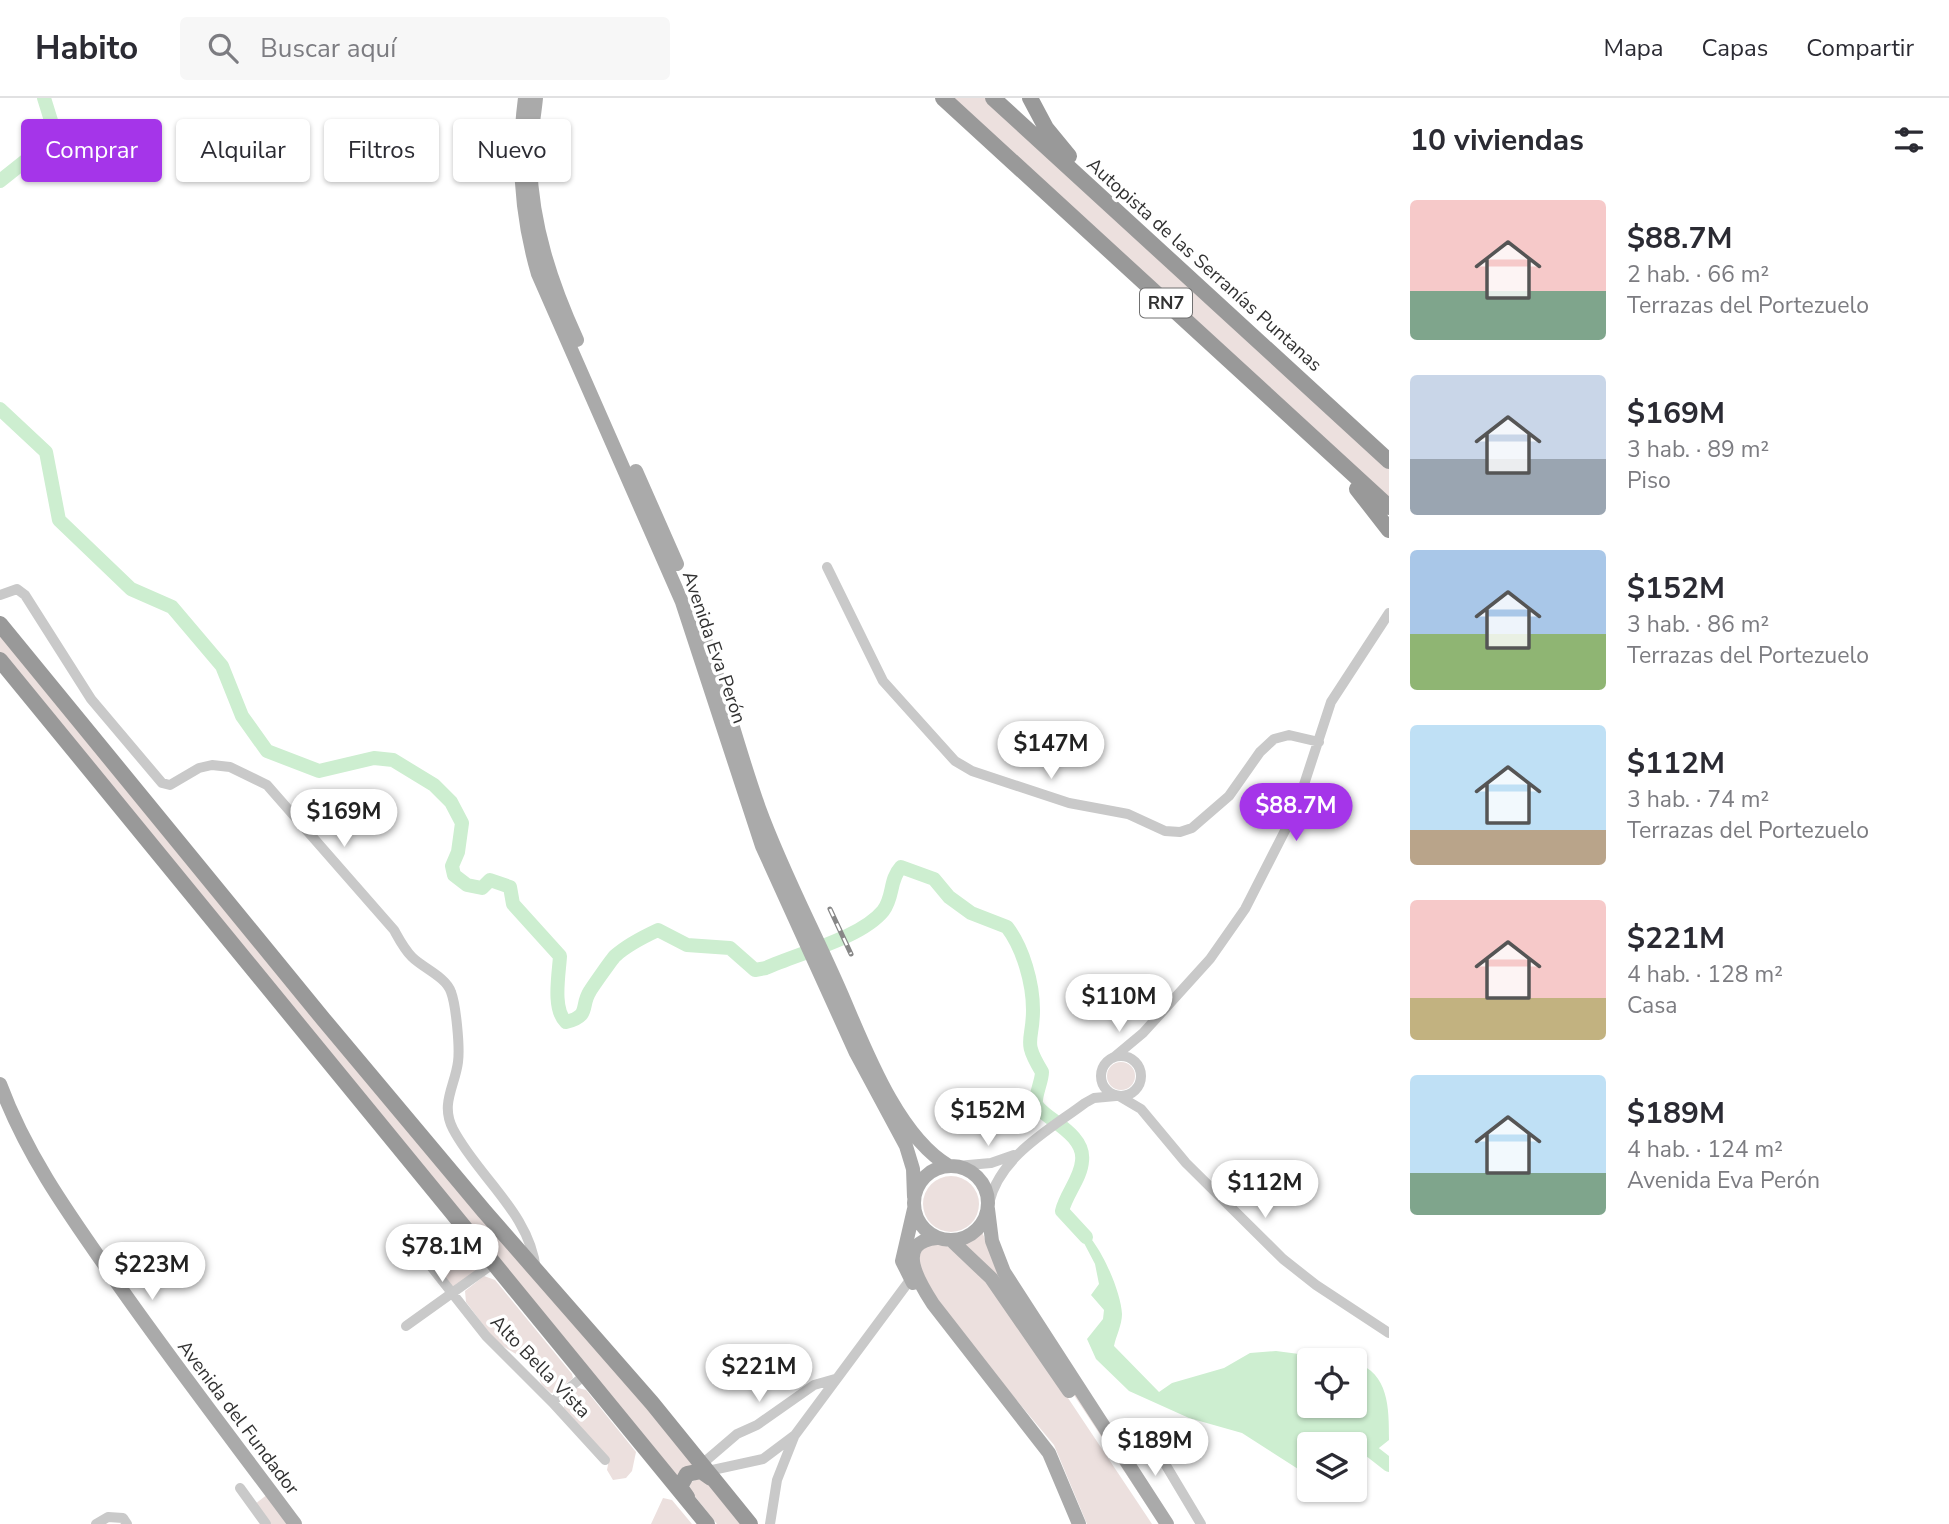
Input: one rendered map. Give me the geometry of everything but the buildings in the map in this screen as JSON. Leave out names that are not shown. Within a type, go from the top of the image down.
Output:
[{"type":"highway","points":[[936,98],[1024,172]]},
{"type":"highway","name":"RN7","points":[[943,98],[1389,507]]},
{"type":"highway","name":"Autopista de las Serranías Puntanas","points":[[993,98],[1389,461]]},
{"type":"highway","points":[[1001,98],[1039,140]]},
{"type":"highway","points":[[1030,98],[1046,128],[1064,151],[1180,258],[1223,308]]},
{"type":"highway","points":[[1342,417],[1389,448]]},
{"type":"highway","points":[[1327,451],[1389,530]]},
{"type":"highway","points":[[0,624],[117,771],[705,1467],[750,1524]]},
{"type":"highway","points":[[0,660],[707,1524]]},
{"type":"highway","points":[[691,1505],[680,1486],[687,1474],[701,1471],[723,1490]]},
{"type":"main road","name":"Avenida Eva Perón","points":[[525,98],[520,176],[528,236],[538,274],[682,602],[746,804],[827,975],[856,1053],[906,1146],[913,1169],[914,1203]]},
{"type":"main road","name":"Avenida Eva Perón","points":[[536,98],[530,164],[537,229],[552,282],[687,589],[717,669],[759,806],[802,919]]},
{"type":"main road","name":"Avenida Eva Perón","points":[[827,975],[906,1122],[928,1150],[953,1166]]},
{"type":"main road","name":"Avenida del Fundador","points":[[0,1084],[33,1158],[63,1207],[295,1524]]},
{"type":"main road","points":[[1079,1524],[1058,1471],[1043,1444],[933,1304],[910,1280],[902,1261],[914,1203],[924,1178],[935,1169],[953,1166],[979,1179],[989,1206],[992,1241],[1004,1272],[1167,1524]]},
{"type":"main road","points":[[914,1203],[924,1229],[937,1238],[952,1241],[982,1267],[1001,1290],[1156,1524]]},
{"type":"main road","points":[[952,1241],[974,1233],[982,1225],[989,1206]]},
{"type":"main road","points":[[933,1304],[917,1278],[913,1256],[922,1242],[937,1238]]},
{"type":"street","points":[[827,567],[883,681],[955,761],[972,771],[1069,803],[1128,814],[1165,831],[1180,832],[1192,828],[1229,796],[1256,757],[1274,739],[1289,734],[1319,742]]},
{"type":"street","points":[[0,595],[17,589],[25,595],[87,692],[162,783],[170,785],[199,768],[212,765],[251,775],[267,785],[394,930],[409,954],[444,982],[452,992],[458,1062],[447,1096],[450,1121],[523,1227],[534,1253],[536,1270]]},
{"type":"street","points":[[1085,1103],[1101,1077],[1104,1065],[1143,1034],[1222,944],[1245,909],[1296,809],[1335,693],[1389,613]]},
{"type":"street","points":[[66,708],[87,692]]},
{"type":"street","points":[[117,771],[139,756]]},
{"type":"street","points":[[1141,1109],[1137,1048],[1143,1034]]},
{"type":"street","points":[[1113,1058],[1126,1057],[1137,1065]]},
{"type":"street","points":[[1101,1077],[1105,1089],[1141,1109],[1170,1146],[1266,1243],[1316,1285],[1389,1333]]},
{"type":"street","points":[[989,1206],[998,1179],[1025,1148],[1085,1103],[1100,1097],[1130,1094],[1139,1084]]},
{"type":"street","points":[[953,1166],[991,1163],[1025,1148]]},
{"type":"street","name":"Alto Bella Vista","points":[[472,1236],[459,1245],[420,1239],[415,1246],[486,1336],[552,1402],[604,1460]]},
{"type":"street","points":[[406,1326],[453,1295],[494,1262]]},
{"type":"street","points":[[770,1524],[777,1480],[795,1434],[910,1280]]},
{"type":"street","points":[[552,1402],[585,1375]]},
{"type":"street","points":[[705,1467],[737,1433],[757,1424],[814,1385],[835,1379]]},
{"type":"street","points":[[1106,1432],[1143,1440],[1155,1447],[1200,1524]]},
{"type":"street","points":[[705,1467],[763,1459],[795,1434]]},
{"type":"street","points":[[240,1488],[266,1524]]},
{"type":"street","points":[[96,1524],[116,1516],[124,1518],[127,1524]]},
{"type":"shaded area","points":[[951,98],[986,98],[1389,466],[1389,501]]},
{"type":"shaded area","points":[[0,633],[698,1464],[676,1480],[0,654]]},
{"type":"shaded area","points":[[1121,1062],[1131,1066],[1135,1076],[1131,1086],[1121,1090],[1111,1086],[1107,1076],[1111,1066]]},
{"type":"shaded area","points":[[945,1176],[957,1176],[967,1180],[975,1188],[979,1204],[975,1220],[967,1228],[957,1232],[945,1232],[935,1228],[927,1220],[923,1210],[923,1198],[927,1188],[935,1180]]},
{"type":"shaded area","points":[[1074,1224],[1091,1238],[1099,1250],[1117,1291],[1122,1314],[1114,1346],[1159,1392],[1172,1383],[1224,1368],[1250,1353],[1276,1351],[1297,1354],[1297,1418],[1367,1418],[1367,1368],[1381,1383],[1385,1393],[1389,1440],[1367,1457],[1367,1432],[1297,1432],[1297,1468],[1242,1433],[1189,1418],[1129,1391],[1096,1359],[1087,1339],[1103,1319],[1104,1310],[1091,1295],[1099,1284],[1095,1264]]},
{"type":"shaded area","points":[[981,1229],[998,1272],[1159,1524],[1002,1286],[963,1243]]},
{"type":"shaded area","points":[[939,1241],[973,1263],[1040,1356],[1152,1524],[1087,1524],[1054,1445],[962,1335],[917,1269],[921,1245]]},
{"type":"shaded area","points":[[421,1247],[461,1249],[476,1258],[479,1266],[476,1272],[452,1288]]},
{"type":"shaded area","points":[[484,1276],[495,1280],[572,1374],[573,1378],[556,1392],[551,1393],[542,1385],[531,1363],[496,1342],[466,1302],[465,1291]]},
{"type":"shaded area","points":[[574,1387],[586,1390],[636,1452],[632,1471],[626,1478],[613,1480],[607,1470],[609,1459],[564,1408],[564,1396]]},
{"type":"shaded area","points":[[700,1478],[705,1480],[740,1524],[717,1524],[689,1489],[691,1482]]},
{"type":"shaded area","points":[[268,1494],[290,1524],[270,1524],[255,1504]]},
{"type":"shaded area","points":[[663,1498],[672,1500],[692,1524],[651,1524]]},
{"type":"waterway","points":[[0,181],[44,146],[53,127],[44,98]]},
{"type":"waterway","points":[[0,409],[46,452],[59,520],[131,589],[172,607],[222,666],[242,716],[267,751],[319,771],[374,758],[393,760],[434,785],[451,802],[462,823],[458,852],[452,866],[454,875],[467,885],[482,888],[490,880],[510,887],[513,904],[560,956],[558,1000],[559,1009],[566,1022],[582,1014],[587,996],[615,956],[658,930],[687,945],[730,948],[755,970],[766,968],[845,937],[873,921],[886,906],[901,867],[934,879],[949,897],[971,913],[1007,927],[1022,955],[1031,989],[1033,1021],[1030,1047],[1042,1072],[1036,1103],[1070,1134],[1081,1151],[1079,1174],[1062,1211],[1086,1237]]},
{"type":"waterway","points":[[1367,1448],[1389,1465]]},
{"type":"railway","points":[[830,909],[851,954]]}]
